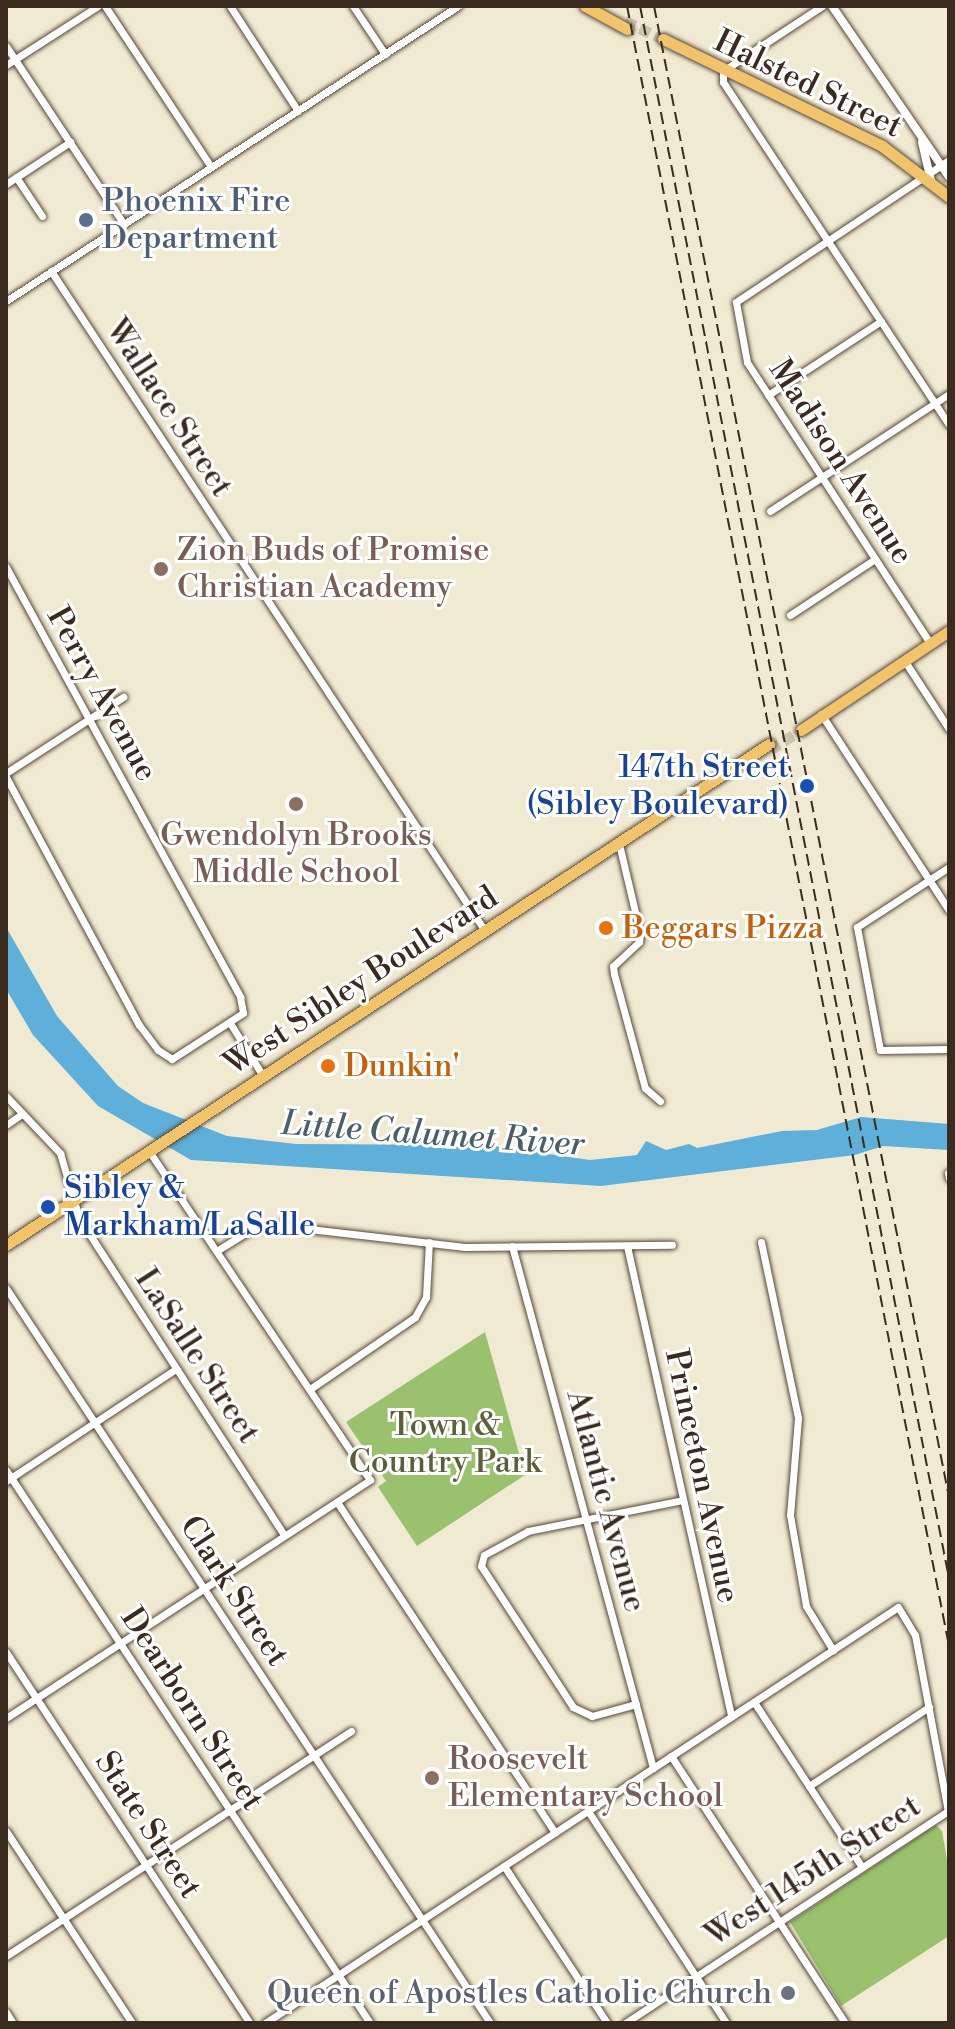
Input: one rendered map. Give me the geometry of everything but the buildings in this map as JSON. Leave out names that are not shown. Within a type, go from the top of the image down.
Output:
[{"type":"main road","points":[[585,6],[626,25]]},
{"type":"main road","name":"Halsted Street","points":[[664,43],[882,146],[929,176],[949,197]]},
{"type":"main road","points":[[800,727],[949,631]]},
{"type":"main road","name":"West Sibley Boulevard","points":[[6,1245],[769,747]]},
{"type":"street","points":[[6,65],[98,6]]},
{"type":"street","points":[[105,6],[211,167]]},
{"type":"street","points":[[230,6],[298,111]]},
{"type":"street","points":[[353,6],[385,54]]},
{"type":"street","points":[[6,301],[458,6]]},
{"type":"street","points":[[822,6],[723,71],[723,82],[949,425]]},
{"type":"street","points":[[832,6],[922,142],[945,162],[949,177]]},
{"type":"street","points":[[6,46],[124,224]]},
{"type":"street","points":[[6,184],[70,142]]},
{"type":"street","points":[[922,142],[929,176]]},
{"type":"street","points":[[827,240],[929,176],[945,162]]},
{"type":"street","points":[[16,177],[42,216]]},
{"type":"street","name":"Madison Avenue","points":[[827,240],[737,298],[747,362],[930,643]]},
{"type":"street","name":"Wallace Street","points":[[51,271],[485,931]]},
{"type":"street","points":[[768,395],[881,321]]},
{"type":"street","points":[[770,511],[949,394]]},
{"type":"street","points":[[790,615],[875,559]]},
{"type":"street","name":"Perry Avenue","points":[[6,567],[240,997],[243,1013],[230,1023]]},
{"type":"street","points":[[904,660],[949,729]]},
{"type":"street","points":[[123,697],[6,775],[139,1025],[172,1059],[230,1023],[263,1076]]},
{"type":"street","points":[[821,714],[949,910]]},
{"type":"street","points":[[619,844],[640,933],[639,942],[613,966],[614,974],[645,1088],[660,1101]]},
{"type":"street","points":[[949,867],[857,927],[880,1050],[949,1049]]},
{"type":"street","name":"LaSalle Street","points":[[6,1096],[60,1153],[79,1218],[284,1535]]},
{"type":"street","points":[[6,1125],[22,1114]]},
{"type":"street","points":[[6,1718],[370,1480],[151,1149]]},
{"type":"street","points":[[218,1250],[248,1231],[275,1225],[429,1242],[512,1246],[672,1245]]},
{"type":"street","points":[[310,1389],[415,1317],[426,1297],[429,1242]]},
{"type":"street","points":[[761,1242],[798,1418],[790,1515],[806,1606],[833,1650]]},
{"type":"street","name":"Atlantic Avenue","points":[[512,1246],[653,1768]]},
{"type":"street","name":"Princeton Avenue","points":[[627,1246],[731,1717]]},
{"type":"street","name":"Clark Street","points":[[6,1288],[490,2023]]},
{"type":"street","points":[[9,1479],[176,1369]]},
{"type":"street","name":"Dearborn Street","points":[[6,1470],[9,1479],[370,2023]]},
{"type":"street","points":[[636,1704],[592,1716],[573,1707],[481,1566],[484,1555],[508,1540],[585,1516],[683,1500]]},
{"type":"street","points":[[337,1502],[555,1833]]},
{"type":"street","points":[[265,2023],[898,1607],[915,1635],[948,1811]]},
{"type":"street","name":"State Street","points":[[6,1652],[250,2023]]},
{"type":"street","points":[[754,1702],[862,1867]]},
{"type":"street","points":[[809,1786],[929,1707]]},
{"type":"street","points":[[6,1956],[351,1731]]},
{"type":"street","points":[[671,1756],[845,2023]]},
{"type":"street","points":[[588,1811],[726,2023]]},
{"type":"street","name":"West 145th Street","points":[[625,2023],[948,1811]]},
{"type":"street","points":[[6,1831],[132,2023]]},
{"type":"street","points":[[504,1866],[607,2023]]},
{"type":"street","points":[[6,2012],[13,2023]]},
{"type":"green space","name":"Town & Country Park","points":[[485,1332],[525,1475],[417,1546],[378,1487],[386,1481],[346,1422]]},
{"type":"green space","points":[[936,1825],[942,1831],[949,1871],[949,1936],[841,2006],[790,1922]]},
{"type":"water","points":[[6,927],[57,1016],[118,1086],[143,1103],[227,1136],[296,1144],[488,1145],[590,1160],[637,1155],[646,1141],[666,1150],[689,1144],[697,1148],[782,1131],[817,1130],[861,1117],[949,1124],[949,1150],[883,1146],[855,1155],[601,1186],[191,1160],[98,1106],[33,1035],[6,989]]},
{"type":"tunnel","points":[[625,21],[663,39]]},
{"type":"tunnel","points":[[770,750],[801,730]]},
{"type":"railway","points":[[627,6],[949,1646]]},
{"type":"railway","points":[[640,6],[949,1578]]},
{"type":"railway","points":[[654,6],[949,1497]]},
{"type":"place","name":"Phoenix Fire Department","points":[[86,220]]},
{"type":"place","name":"Zion Buds of Promise Christian Academy","points":[[161,569]]},
{"type":"place","name":"147th Street (Sibley Boulevard)","points":[[807,786]]},
{"type":"place","name":"Gwendolyn Brooks Middle School","points":[[296,804]]},
{"type":"place","name":"Beggars Pizza","points":[[606,928]]},
{"type":"place","name":"Dunkin'","points":[[328,1066]]},
{"type":"place","name":"Sibley & Markham/LaSalle","points":[[48,1207]]},
{"type":"place","name":"Roosevelt Elementary School","points":[[432,1778]]},
{"type":"place","name":"Queen of Apostles Catholic Church","points":[[788,1993]]},
{"type":"water label","name":"Little Calumet River","points":[[433,1135]]}]
